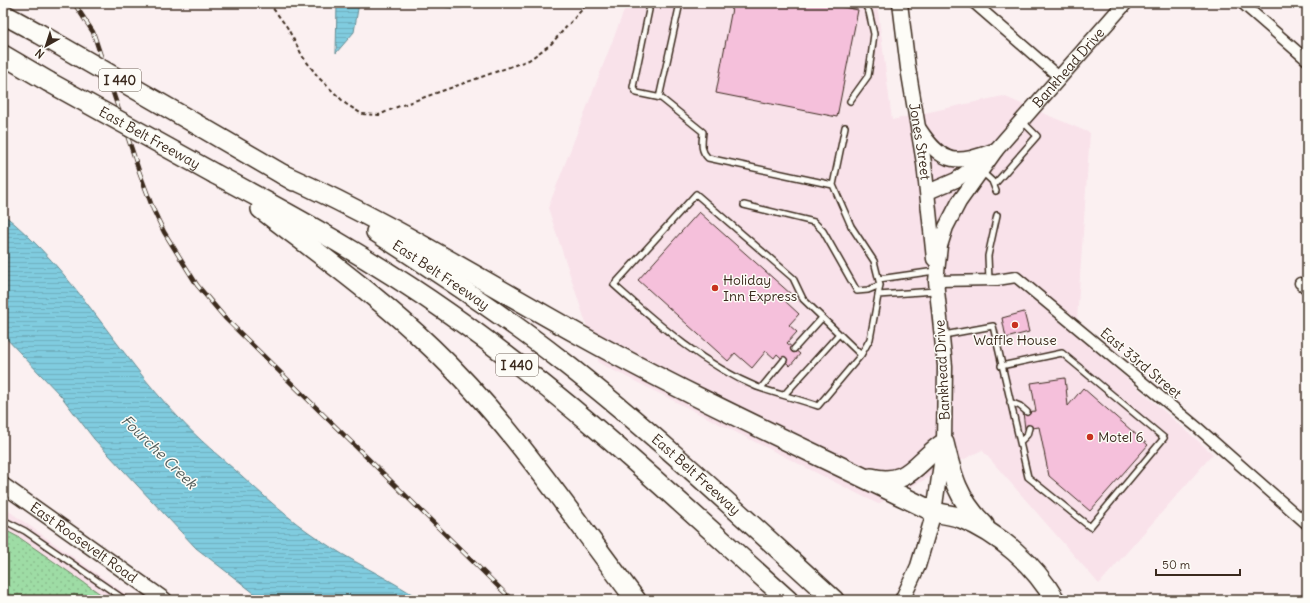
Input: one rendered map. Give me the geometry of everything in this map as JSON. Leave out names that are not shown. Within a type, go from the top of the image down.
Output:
[{"type":"highway","name":"East Belt Freeway","points":[[3,14],[284,175],[415,257],[487,306],[562,361],[676,456],[834,600]]},
{"type":"highway","name":"East Belt Freeway","points":[[3,55],[350,249],[444,310],[603,433],[788,600]]},
{"type":"highway","points":[[215,174],[329,260],[371,294],[432,348],[494,416],[636,600]]},
{"type":"highway","points":[[284,175],[381,221],[578,334],[667,382],[934,512],[961,518],[1000,541],[1024,559],[1037,573],[1055,600]]},
{"type":"highway","points":[[859,475],[882,481],[903,477],[944,443],[953,478],[967,507],[1000,541]]},
{"type":"main road","name":"Jones Street","points":[[900,3],[928,192],[936,281]]},
{"type":"main road","name":"Bankhead Drive","points":[[902,600],[918,566],[934,512],[944,443],[945,419],[943,335],[936,281],[940,246],[946,227],[970,185],[996,150],[1125,3]]},
{"type":"main road","points":[[918,127],[933,147],[946,158],[953,160],[969,160],[996,150]]},
{"type":"main road","name":"Bankhead Drive","points":[[928,192],[956,180],[996,150]]},
{"type":"main road","points":[[928,192],[946,193],[970,185]]},
{"type":"main road","name":"East Roosevelt Road","points":[[3,485],[165,600]]},
{"type":"street","points":[[974,3],[1059,77]]},
{"type":"street","points":[[1242,3],[1307,60]]},
{"type":"street","name":"East 33rd Street","points":[[936,281],[988,280],[1016,277],[1198,428],[1307,524]]},
{"type":"lane","points":[[658,98],[680,3]]},
{"type":"lane","points":[[850,101],[868,76],[871,57],[874,34],[869,12],[864,3]]},
{"type":"lane","points":[[649,10],[633,87],[637,94],[658,98],[703,132],[702,148],[703,153],[708,158],[833,185]]},
{"type":"lane","points":[[981,171],[995,188],[1037,136],[1021,121]]},
{"type":"lane","points":[[845,127],[833,185],[851,226],[874,262],[880,285],[870,339],[861,355],[818,406],[761,388],[719,368],[677,340],[614,285],[696,194],[793,278],[803,299],[861,355]]},
{"type":"lane","points":[[744,205],[814,222],[822,231],[857,291],[868,290],[880,285]]},
{"type":"lane","points":[[988,280],[988,256],[997,215]]},
{"type":"lane","points":[[879,279],[936,281]]},
{"type":"lane","points":[[878,295],[936,281]]},
{"type":"lane","points":[[794,349],[822,318]]},
{"type":"lane","points":[[943,335],[993,326],[1001,366],[1028,477],[1090,527],[1164,438],[1062,354],[1001,366]]},
{"type":"lane","points":[[784,395],[839,334]]},
{"type":"lane","points":[[761,388],[784,360]]},
{"type":"lane","points":[[1010,402],[1020,406],[1027,412]]},
{"type":"lane","points":[[1020,442],[1027,435],[1029,428]]},
{"type":"lane","points":[[3,520],[25,530],[125,600]]},
{"type":"path","points":[[270,3],[287,27],[303,57],[319,78],[346,104],[362,114],[379,115],[529,60],[551,44],[588,3]]},
{"type":"shaded area","points":[[627,3],[877,3],[892,120],[1003,96],[1090,133],[1076,334],[1213,454],[1099,584],[982,450],[878,504],[599,363],[548,208]]},
{"type":"shaded area","points":[[3,507],[134,600],[3,600]]},
{"type":"green space","points":[[3,529],[20,538],[109,600],[3,600]]},
{"type":"water","points":[[337,3],[359,3],[354,32],[336,53]]},
{"type":"water","points":[[438,3],[483,3],[454,8],[443,6]]},
{"type":"water","name":"Fourche Creek","points":[[3,214],[28,236],[52,261],[94,312],[134,366],[201,440],[297,524],[342,554],[421,600],[263,600],[196,548],[94,439],[61,396],[3,335]]},
{"type":"building","points":[[733,3],[824,3],[858,10],[837,117],[716,93]]},
{"type":"building","name":"Holiday Inn Express","points":[[699,212],[792,295],[786,302],[799,314],[789,325],[797,332],[787,343],[800,354],[790,366],[777,354],[774,358],[766,351],[752,368],[735,353],[728,361],[638,280]]},
{"type":"building","name":"Waffle House","points":[[1024,312],[1029,332],[1006,338],[1002,318]]},
{"type":"building","name":"Motel 6","points":[[1065,378],[1068,406],[1083,388],[1148,445],[1090,511],[1049,476],[1039,427],[1025,429],[1023,412],[1036,411],[1031,383]]},
{"type":"railway","points":[[74,3],[93,32],[153,209],[164,232],[197,285],[226,319],[512,600]]},
{"type":"place","name":"Holiday Inn Express","points":[[715,288]]},
{"type":"place","name":"Waffle House","points":[[1015,325]]},
{"type":"place","name":"Motel 6","points":[[1090,437]]}]
